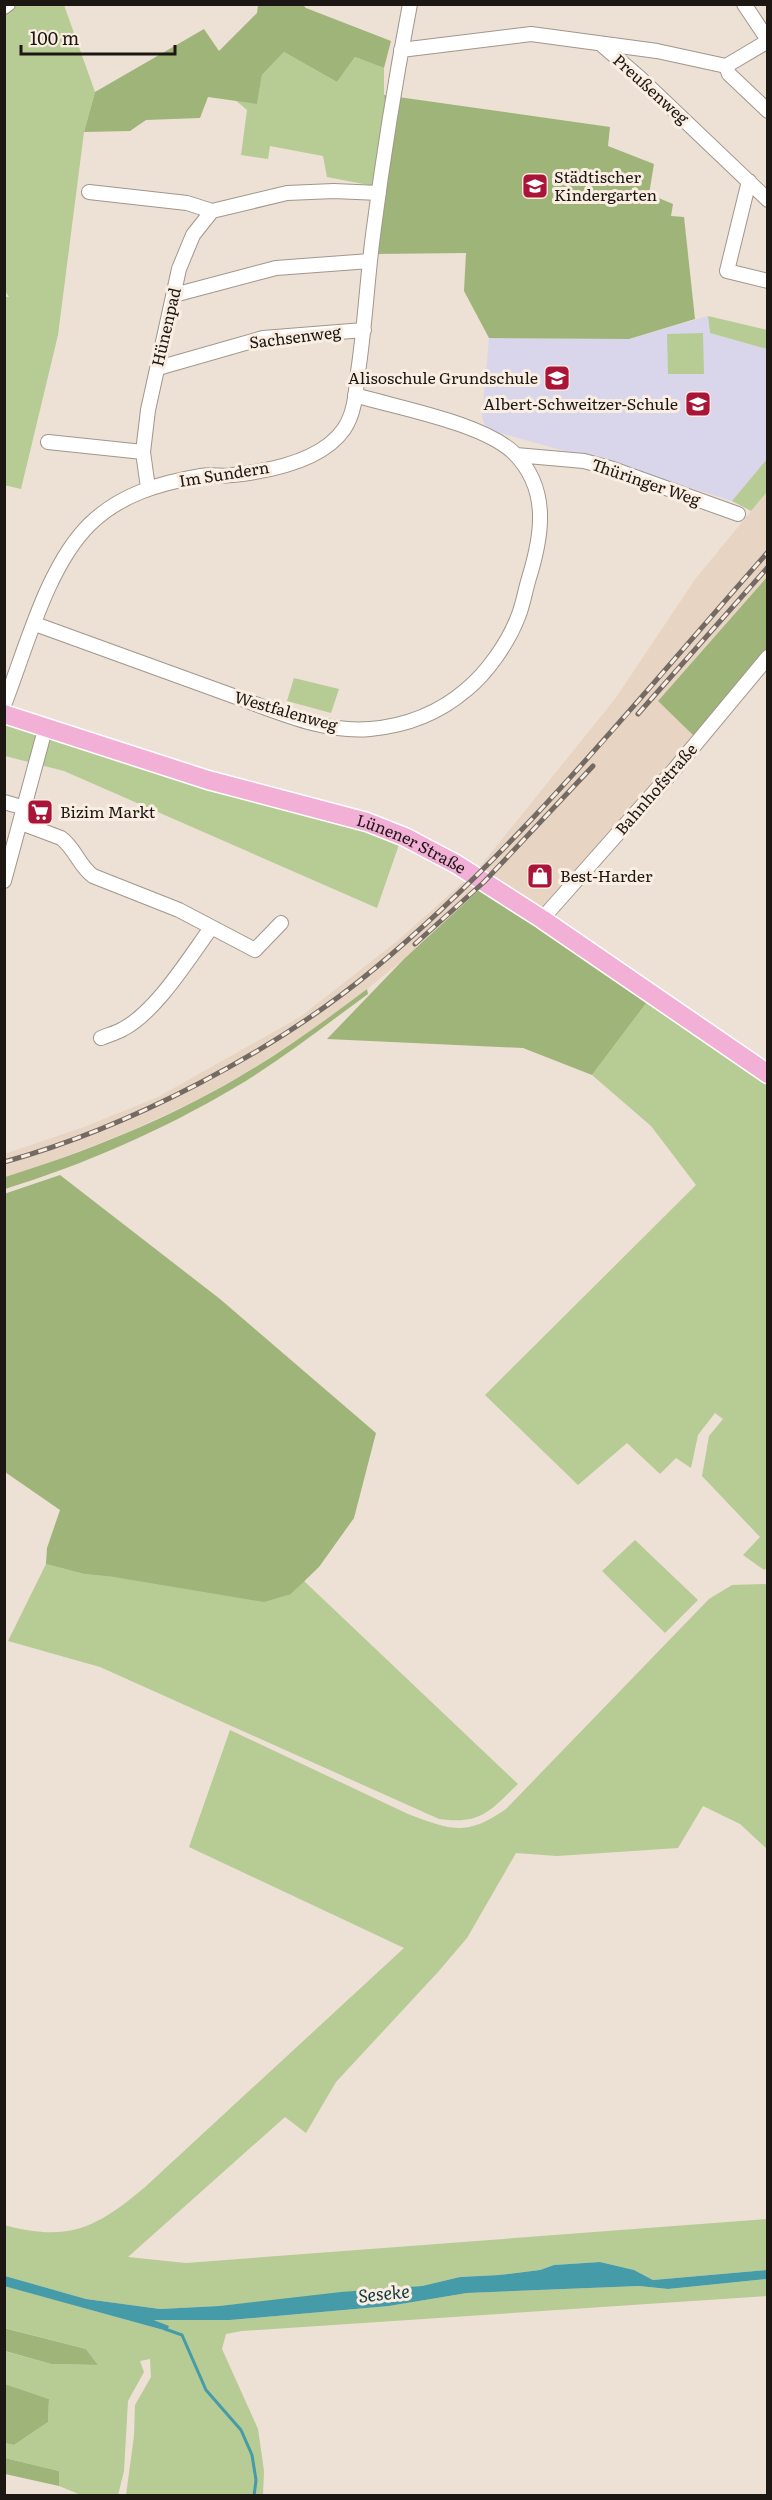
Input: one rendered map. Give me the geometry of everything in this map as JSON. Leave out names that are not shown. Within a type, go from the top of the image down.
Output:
[{"type":"main road","name":"Lünener Straße","points":[[4,714],[208,780],[382,827],[456,864],[542,919],[768,1074]]},
{"type":"street","points":[[4,7],[8,4]]},
{"type":"street","name":"Im Sundern","points":[[4,705],[59,566],[80,535],[108,509],[148,488],[202,475],[235,475],[298,461],[316,454],[334,441],[348,423],[355,395],[364,330],[388,117],[410,4]]},
{"type":"street","points":[[602,45],[657,51],[726,66],[768,40],[744,4]]},
{"type":"street","name":"Preußenweg","points":[[401,50],[524,34],[602,45],[640,78],[768,200]]},
{"type":"street","points":[[726,66],[729,74],[768,111]]},
{"type":"street","points":[[749,181],[727,271],[768,281]]},
{"type":"street","points":[[89,192],[187,203],[212,211],[287,193],[334,190],[379,193]]},
{"type":"street","name":"Hünenpad","points":[[148,488],[143,452],[148,411],[179,268],[193,235],[212,211]]},
{"type":"street","points":[[174,295],[276,268],[370,261]]},
{"type":"street","name":"Sachsenweg","points":[[158,368],[263,338],[364,330]]},
{"type":"street","name":"Westfalenweg","points":[[35,624],[194,683],[339,729],[370,729],[402,723],[445,705],[467,689],[487,667],[519,616],[538,550],[541,523],[536,491],[516,455],[500,442],[475,429],[355,395]]},
{"type":"street","points":[[48,442],[143,452]]},
{"type":"street","name":"Thüringer Weg","points":[[516,455],[584,461],[613,469],[738,514]]},
{"type":"street","name":"Bahnhofstraße","points":[[542,919],[674,770],[768,657]]},
{"type":"street","points":[[4,881],[46,726]]},
{"type":"street","points":[[4,802],[25,808]]},
{"type":"street","points":[[21,823],[66,841],[78,862],[93,876],[179,910],[255,950],[281,923]]},
{"type":"street","points":[[101,1038],[124,1029],[144,1013],[178,975],[211,928]]},
{"type":"shaded area","points":[[708,316],[710,333],[767,349],[767,459],[732,501],[626,468],[486,429],[482,417],[489,338],[629,339]]},
{"type":"shaded area","points":[[767,492],[767,577],[658,701],[695,737],[530,920],[479,890],[404,959],[367,989],[310,1032],[239,1077],[193,1102],[128,1132],[41,1166],[5,1177],[4,1154],[84,1127],[158,1097],[300,1017],[396,942],[478,869],[615,699],[696,578]]},
{"type":"green space","points":[[4,5],[64,5],[95,92],[84,132],[58,335],[21,489],[4,485],[4,297],[9,297],[4,289]]},
{"type":"green space","points":[[258,5],[303,5],[391,41],[384,68],[355,57],[337,82],[284,52],[262,75],[257,104],[208,97],[200,118],[146,120],[130,131],[84,132],[95,92],[204,29],[219,51],[257,13]]},
{"type":"green space","points":[[284,52],[337,82],[355,57],[384,68],[389,147],[384,188],[327,177],[323,156],[270,146],[268,159],[241,155],[247,110],[234,99],[257,103],[262,75]]},
{"type":"green space","points":[[384,95],[610,127],[608,146],[654,164],[649,194],[673,204],[671,216],[684,217],[695,319],[629,339],[489,338],[464,291],[466,253],[373,254],[389,147]]},
{"type":"green space","points":[[708,316],[767,330],[767,349],[710,333]]},
{"type":"green space","points":[[703,333],[704,374],[668,374],[667,334]]},
{"type":"green space","points":[[767,459],[767,492],[751,511],[732,501]]},
{"type":"green space","points":[[767,577],[767,653],[695,737],[658,701]]},
{"type":"green space","points":[[294,678],[339,689],[331,713],[287,701]]},
{"type":"green space","points":[[4,712],[403,833],[377,908],[64,771],[5,756]]},
{"type":"green space","points":[[479,890],[530,920],[647,1002],[592,1075],[523,1048],[327,1039],[404,959]]},
{"type":"green space","points":[[367,989],[368,994],[302,1043],[251,1078],[207,1103],[93,1158],[5,1189],[5,1177],[125,1134],[211,1093],[288,1046]]},
{"type":"green space","points":[[647,1002],[767,1083],[767,1568],[764,1570],[743,1555],[760,1537],[702,1476],[709,1436],[723,1419],[715,1413],[698,1435],[691,1468],[676,1458],[660,1474],[627,1443],[578,1485],[485,1395],[696,1185],[651,1126],[592,1075]]},
{"type":"green space","points":[[60,1175],[220,1299],[376,1433],[354,1518],[319,1567],[291,1594],[264,1602],[84,1574],[46,1564],[47,1548],[60,1510],[5,1472],[4,1194]]},
{"type":"green space","points":[[635,1540],[698,1600],[665,1633],[602,1571]]},
{"type":"green space","points":[[46,1564],[84,1574],[291,1594],[304,1581],[518,1784],[492,1809],[475,1818],[439,1819],[100,1667],[8,1641]]},
{"type":"green space","points":[[767,1584],[767,1849],[740,1824],[703,1806],[678,1848],[557,1856],[516,1853],[467,1938],[336,2082],[306,2133],[285,2117],[128,2257],[186,2263],[767,2219],[767,2270],[653,2280],[634,2270],[600,2262],[554,2265],[540,2270],[499,2275],[460,2277],[422,2286],[219,2306],[160,2309],[86,2299],[5,2276],[4,2225],[26,2230],[64,2232],[95,2222],[127,2202],[404,1948],[189,1847],[230,1730],[408,1814],[447,1827],[469,1827],[480,1824],[506,1809],[709,1599],[732,1585]]},
{"type":"green space","points":[[767,2279],[767,2296],[242,2331],[226,2334],[222,2349],[258,2429],[264,2471],[263,2495],[126,2495],[134,2436],[135,2405],[151,2377],[150,2359],[140,2361],[144,2372],[128,2401],[124,2471],[118,2495],[81,2495],[59,2486],[59,2471],[5,2458],[5,2443],[14,2445],[48,2422],[49,2399],[5,2384],[4,2351],[51,2364],[98,2365],[86,2349],[5,2328],[5,2286],[167,2331],[168,2326],[152,2319],[230,2320],[389,2306],[467,2293],[639,2286],[668,2289]]},
{"type":"green space","points":[[4,2328],[86,2349],[98,2365],[51,2364],[5,2351]]},
{"type":"green space","points":[[5,2384],[49,2399],[48,2422],[14,2445],[5,2443]]},
{"type":"green space","points":[[5,2458],[59,2471],[59,2486],[5,2474]]},
{"type":"water","name":"Seseke","points":[[600,2262],[634,2270],[653,2280],[767,2270],[767,2279],[668,2289],[639,2286],[467,2293],[389,2306],[230,2320],[154,2320],[169,2326],[167,2331],[4,2286],[5,2276],[86,2299],[160,2309],[219,2306],[341,2292],[422,2286],[460,2277],[499,2275],[540,2270],[554,2265]]},
{"type":"waterway","points":[[165,2329],[182,2335],[206,2390],[241,2430],[252,2455],[256,2480],[254,2496]]},
{"type":"railway","points":[[4,1162],[100,1129],[199,1084],[292,1029],[374,969],[428,922],[530,821],[768,552]]},
{"type":"railway","points":[[638,714],[768,567]]},
{"type":"railway","points":[[415,944],[484,882],[593,766]]},
{"type":"place","name":"Städtischer Kindergarten","points":[[535,186]]},
{"type":"place","name":"Alisoschule Grundschule","points":[[557,378]]},
{"type":"place","name":"Albert-Schweitzer-Schule","points":[[698,404]]},
{"type":"place","name":"Bizim Markt","points":[[40,812]]},
{"type":"place","name":"Best-Harder","points":[[540,876]]}]
